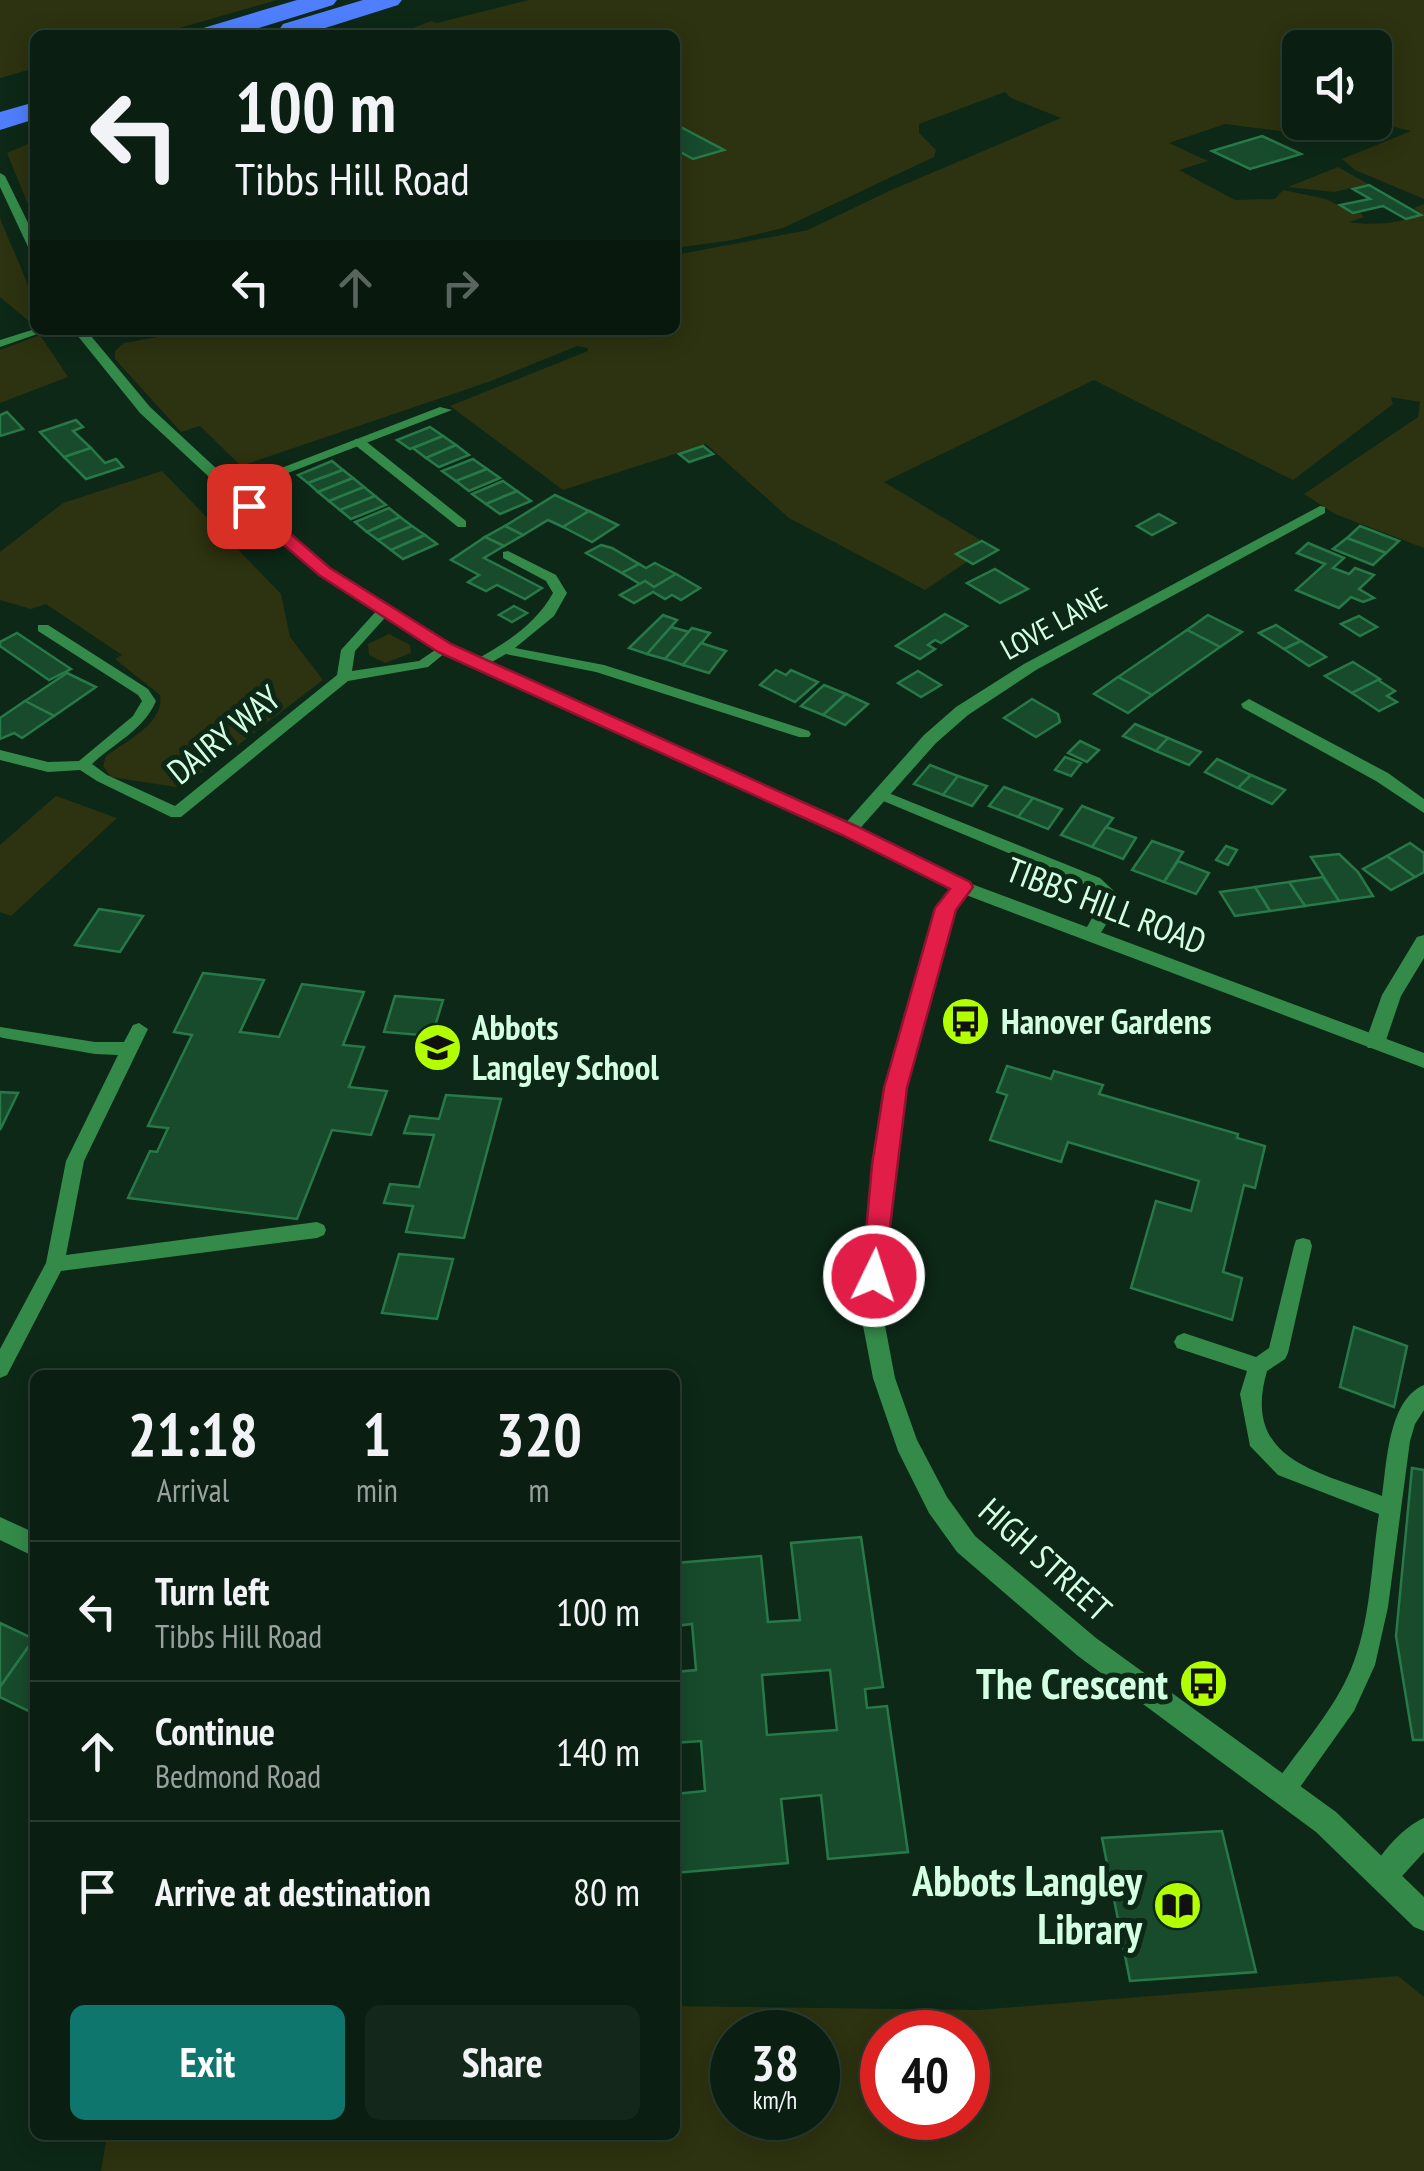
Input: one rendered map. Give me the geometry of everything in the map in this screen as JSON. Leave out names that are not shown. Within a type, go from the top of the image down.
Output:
[{"type":"highway","points":[[225,30],[324,0]]},
{"type":"highway","points":[[292,30],[389,0]]},
{"type":"highway","points":[[0,99],[30,90]]},
{"type":"highway","points":[[0,121],[30,112]]},
{"type":"street","points":[[0,176],[30,239]]},
{"type":"street","name":"TIBBS HILL ROAD","points":[[83,335],[145,410],[324,572],[444,648],[849,830],[963,887],[1424,1061]]},
{"type":"street","points":[[230,490],[445,410]]},
{"type":"street","name":"LOVE LANE","points":[[849,830],[930,739],[962,711],[1030,667],[1320,510]]},
{"type":"street","points":[[1248,704],[1370,770],[1424,807]]},
{"type":"street","name":"HIGH STREET","points":[[963,887],[946,908],[896,1088],[876,1237],[872,1315],[884,1378],[906,1443],[938,1505],[966,1544],[1087,1647],[1284,1790],[1384,1875],[1424,1917]]},
{"type":"street","points":[[1375,1043],[1392,994],[1424,942]]},
{"type":"street","points":[[0,1528],[30,1543]]},
{"type":"street","points":[[1384,1875],[1424,1832]]},
{"type":"lane","points":[[0,344],[30,334]]},
{"type":"lane","points":[[359,442],[462,524]]},
{"type":"lane","points":[[478,664],[504,650],[548,613],[560,592],[550,578],[508,555]]},
{"type":"lane","name":"DAIRY WAY","points":[[344,678],[348,650],[384,611]]},
{"type":"lane","name":"DAIRY WAY","points":[[43,628],[143,692],[149,700],[136,721],[96,749],[84,765]]},
{"type":"lane","name":"DAIRY WAY","points":[[0,755],[48,767],[84,765],[102,778],[176,813],[344,678],[423,664],[444,648]]},
{"type":"lane","points":[[504,650],[599,668],[804,734]]},
{"type":"lane","points":[[881,794],[1094,882],[1106,891],[1107,906],[1105,916],[1090,934]]},
{"type":"lane","points":[[0,1369],[55,1264],[75,1161],[138,1029]]},
{"type":"lane","points":[[3,1032],[95,1048],[129,1049]]},
{"type":"lane","points":[[55,1264],[317,1230]]},
{"type":"lane","points":[[1303,1246],[1278,1353],[1258,1366],[1250,1394],[1257,1439],[1284,1468],[1389,1508]]},
{"type":"lane","points":[[1184,1342],[1258,1366]]},
{"type":"lane","points":[[1284,1790],[1357,1684],[1370,1646],[1396,1447],[1408,1412],[1424,1394]]},
{"type":"green space","points":[[0,0],[277,0],[172,30],[30,30],[30,69],[0,78]]},
{"type":"green space","points":[[529,0],[1424,0],[1424,199],[1355,170],[1342,159],[1411,131],[1392,126],[1392,30],[1282,30],[1282,132],[1225,124],[1169,143],[1208,161],[1179,170],[1235,200],[1275,199],[1283,190],[1326,199],[1353,213],[1359,211],[1364,217],[1349,222],[1367,224],[1423,215],[1414,208],[1424,204],[1424,548],[1335,514],[1304,494],[1418,417],[1420,402],[1391,397],[1393,404],[1293,480],[1094,380],[884,482],[982,541],[957,554],[968,561],[925,590],[789,518],[706,444],[563,490],[450,406],[588,351],[577,346],[491,381],[241,466],[200,426],[181,432],[115,359],[115,351],[124,343],[169,335],[680,335],[680,254],[808,230],[1061,118],[1005,92],[919,124],[919,133],[936,150],[934,157],[783,228],[680,247],[680,30],[408,30],[431,21],[437,23]]},
{"type":"green space","points":[[30,143],[30,209],[7,153]]},
{"type":"green space","points":[[1338,167],[1368,184],[1334,192],[1288,187]]},
{"type":"green space","points":[[0,218],[27,285],[30,322],[0,297]]},
{"type":"green space","points":[[40,335],[68,377],[0,403],[0,350]]},
{"type":"green space","points":[[162,471],[281,594],[290,637],[323,680],[182,788],[111,777],[103,766],[106,756],[150,723],[160,705],[160,695],[115,659],[122,655],[46,604],[31,609],[0,600],[0,552],[63,503]]},
{"type":"green space","points":[[389,634],[410,645],[411,653],[385,663],[369,655],[368,644]]},
{"type":"green space","points":[[56,796],[117,818],[11,916],[0,912],[0,845]]},
{"type":"green space","points":[[1398,1976],[1424,1997],[1424,2171],[101,2171],[106,2140],[680,2140],[680,2006],[978,2010]]},
{"type":"building","points":[[680,127],[724,150],[693,159],[680,152]]},
{"type":"building","points":[[1262,136],[1301,154],[1250,169],[1212,151]]},
{"type":"building","points":[[1369,185],[1421,215],[1406,219],[1383,206],[1353,213],[1340,205],[1370,199],[1353,189]]},
{"type":"building","points":[[7,412],[23,429],[0,436],[0,415]]},
{"type":"building","points":[[76,420],[83,427],[73,431],[91,448],[64,457],[40,432]]},
{"type":"building","points":[[430,427],[443,436],[410,449],[397,440]]},
{"type":"building","points":[[443,436],[456,445],[426,458],[413,448]]},
{"type":"building","points":[[456,445],[469,455],[439,467],[426,458]]},
{"type":"building","points":[[703,446],[713,454],[689,462],[679,454]]},
{"type":"building","points":[[91,448],[105,463],[116,459],[123,467],[86,479],[64,457]]},
{"type":"building","points":[[473,459],[487,469],[456,481],[442,471]]},
{"type":"building","points":[[332,461],[343,470],[308,483],[298,475]]},
{"type":"building","points":[[487,469],[500,478],[469,491],[456,481]]},
{"type":"building","points":[[343,470],[353,478],[318,492],[308,483]]},
{"type":"building","points":[[353,478],[364,487],[329,501],[318,492]]},
{"type":"building","points":[[503,481],[517,491],[486,504],[472,494]]},
{"type":"building","points":[[364,487],[375,496],[340,510],[329,501]]},
{"type":"building","points":[[517,491],[531,501],[500,514],[486,504]]},
{"type":"building","points":[[555,495],[589,511],[563,527],[548,520],[523,535],[505,526]]},
{"type":"building","points":[[375,496],[386,505],[351,519],[340,510]]},
{"type":"building","points":[[389,508],[400,517],[367,532],[355,522]]},
{"type":"building","points":[[589,511],[618,525],[592,542],[563,527]]},
{"type":"building","points":[[1159,514],[1175,523],[1152,535],[1137,526]]},
{"type":"building","points":[[400,517],[412,526],[378,540],[367,532]]},
{"type":"building","points":[[412,526],[425,535],[391,550],[378,540]]},
{"type":"building","points":[[505,526],[523,535],[504,546],[485,537]]},
{"type":"building","points":[[1360,526],[1399,541],[1386,553],[1347,538]]},
{"type":"building","points":[[425,535],[437,544],[403,559],[391,550]]},
{"type":"building","points":[[485,537],[504,546],[484,558],[542,588],[525,599],[497,585],[486,591],[468,582],[479,575],[451,560]]},
{"type":"building","points":[[1347,538],[1386,553],[1373,565],[1333,549]]},
{"type":"building","points":[[982,541],[998,550],[973,564],[956,554]]},
{"type":"building","points":[[1308,543],[1344,558],[1333,568],[1349,574],[1355,568],[1374,575],[1359,589],[1374,598],[1363,602],[1351,597],[1339,608],[1296,590],[1325,564],[1297,553]]},
{"type":"building","points":[[601,545],[639,564],[622,573],[586,553]]},
{"type":"building","points":[[655,563],[676,574],[654,587],[622,573],[639,564],[646,568]]},
{"type":"building","points":[[995,569],[1028,589],[1000,603],[967,583]]},
{"type":"building","points":[[676,574],[700,588],[681,600],[672,595],[665,599],[653,592],[634,603],[620,595],[645,581],[654,587]]},
{"type":"building","points":[[514,606],[527,613],[512,622],[499,615]]},
{"type":"building","points":[[945,614],[967,626],[941,643],[935,640],[928,645],[935,649],[920,659],[896,646]]},
{"type":"building","points":[[663,615],[677,620],[647,654],[629,648]]},
{"type":"building","points":[[1208,615],[1242,632],[1220,647],[1187,630]]},
{"type":"building","points":[[1359,616],[1377,627],[1360,636],[1341,624]]},
{"type":"building","points":[[1276,625],[1301,641],[1284,649],[1259,633]]},
{"type":"building","points":[[671,627],[689,632],[665,659],[647,654]]},
{"type":"building","points":[[692,628],[710,633],[683,665],[665,659]]},
{"type":"building","points":[[1187,630],[1220,647],[1152,695],[1118,677]]},
{"type":"building","points":[[17,633],[71,669],[49,680],[0,646],[0,642]]},
{"type":"building","points":[[1301,641],[1326,657],[1309,666],[1284,649]]},
{"type":"building","points":[[701,643],[726,651],[709,673],[683,665]]},
{"type":"building","points":[[1353,662],[1380,679],[1352,693],[1325,676]]},
{"type":"building","points":[[776,670],[786,675],[791,670],[818,682],[795,702],[760,685]]},
{"type":"building","points":[[918,671],[941,685],[921,697],[898,683]]},
{"type":"building","points":[[67,673],[96,687],[54,716],[25,701]]},
{"type":"building","points":[[1118,677],[1152,695],[1128,713],[1094,694]]},
{"type":"building","points":[[1378,680],[1395,691],[1387,696],[1397,702],[1379,711],[1352,693]]},
{"type":"building","points":[[824,685],[846,694],[823,715],[801,706]]},
{"type":"building","points":[[846,694],[868,704],[845,725],[823,715]]},
{"type":"building","points":[[1032,699],[1058,714],[1060,722],[1036,737],[1004,718]]},
{"type":"building","points":[[25,701],[54,716],[22,738],[14,733],[0,739],[0,718]]},
{"type":"building","points":[[1135,724],[1168,738],[1156,751],[1123,736]]},
{"type":"building","points":[[1168,738],[1201,752],[1189,765],[1156,751]]},
{"type":"building","points":[[1080,741],[1099,750],[1087,762],[1068,753]]},
{"type":"building","points":[[1065,757],[1081,763],[1071,776],[1055,770]]},
{"type":"building","points":[[1217,759],[1251,775],[1238,788],[1205,772]]},
{"type":"building","points":[[930,765],[958,776],[943,795],[914,784]]},
{"type":"building","points":[[1251,775],[1285,790],[1272,804],[1238,788]]},
{"type":"building","points":[[958,776],[987,786],[972,806],[943,795]]},
{"type":"building","points":[[1004,787],[1033,798],[1018,817],[989,806]]},
{"type":"building","points":[[1033,798],[1062,809],[1048,829],[1018,817]]},
{"type":"building","points":[[1082,806],[1113,818],[1092,847],[1061,835]]},
{"type":"building","points":[[1106,827],[1136,838],[1123,859],[1092,847]]},
{"type":"building","points":[[1152,841],[1183,852],[1164,882],[1132,870]]},
{"type":"building","points":[[1410,843],[1424,853],[1424,872],[1415,877],[1387,856]]},
{"type":"building","points":[[1226,846],[1237,850],[1228,865],[1216,860]]},
{"type":"building","points":[[1339,854],[1358,872],[1373,896],[1339,901],[1311,857]]},
{"type":"building","points":[[1387,856],[1415,877],[1391,890],[1363,869]]},
{"type":"building","points":[[1178,861],[1209,873],[1196,894],[1164,882]]},
{"type":"building","points":[[1323,877],[1339,901],[1305,906],[1289,882]]},
{"type":"building","points":[[1289,882],[1305,906],[1270,911],[1255,887]]},
{"type":"building","points":[[1255,887],[1270,911],[1235,916],[1220,892]]},
{"type":"building","points":[[99,909],[143,916],[120,952],[75,945]]},
{"type":"building","points":[[203,973],[264,980],[240,1032],[279,1037],[302,984],[364,992],[343,1045],[364,1047],[349,1087],[387,1091],[371,1135],[332,1130],[297,1219],[128,1198],[150,1151],[157,1152],[168,1128],[148,1126],[192,1035],[174,1032]]},
{"type":"building","points":[[395,996],[443,1000],[432,1036],[384,1032]]},
{"type":"building","points":[[1007,1066],[1051,1079],[1054,1071],[1103,1085],[1099,1094],[1238,1134],[1237,1138],[1265,1146],[1255,1188],[1244,1185],[1223,1272],[1242,1278],[1232,1320],[1131,1288],[1156,1201],[1191,1211],[1199,1181],[1068,1142],[1061,1162],[990,1140],[1007,1095],[997,1092]]},
{"type":"building","points":[[0,1092],[18,1093],[0,1130]]},
{"type":"building","points":[[446,1095],[501,1099],[464,1238],[406,1232],[413,1206],[384,1203],[390,1184],[419,1187],[434,1135],[404,1133],[410,1116],[439,1119]]},
{"type":"building","points":[[399,1254],[453,1259],[437,1319],[382,1313]]},
{"type":"building","points":[[1354,1327],[1407,1346],[1394,1407],[1340,1387]]},
{"type":"building","points":[[1412,1468],[1424,1470],[1424,1740],[1413,1740],[1396,1636]]},
{"type":"building","points":[[861,1537],[883,1687],[865,1689],[867,1708],[887,1706],[908,1852],[828,1859],[821,1795],[781,1799],[788,1863],[680,1873],[680,1794],[705,1791],[701,1741],[680,1743],[680,1672],[696,1670],[692,1624],[680,1625],[680,1563],[761,1556],[768,1622],[800,1620],[791,1543]],"holes":[[[830,1670],[837,1730],[767,1735],[762,1675]]]},
{"type":"building","points":[[0,1623],[30,1637],[30,1645],[0,1687]]},
{"type":"building","points":[[30,1645],[30,1712],[0,1697],[0,1687]]},
{"type":"building","name":"Abbots Langley Library","points":[[1222,1831],[1256,1972],[1130,1981],[1102,1838]]},
{"type":"place","name":"Hanover Gardens","points":[[966,1022]]},
{"type":"place","name":"Abbots Langley School","points":[[437,1048]]},
{"type":"place","name":"The Crescent","points":[[1203,1684]]},
{"type":"place","name":"Abbots Langley Library","points":[[1177,1905]]},
{"type":"route","points":[[249,506],[324,572],[444,648],[849,830],[963,887],[946,908],[896,1088],[874,1276]]}]
